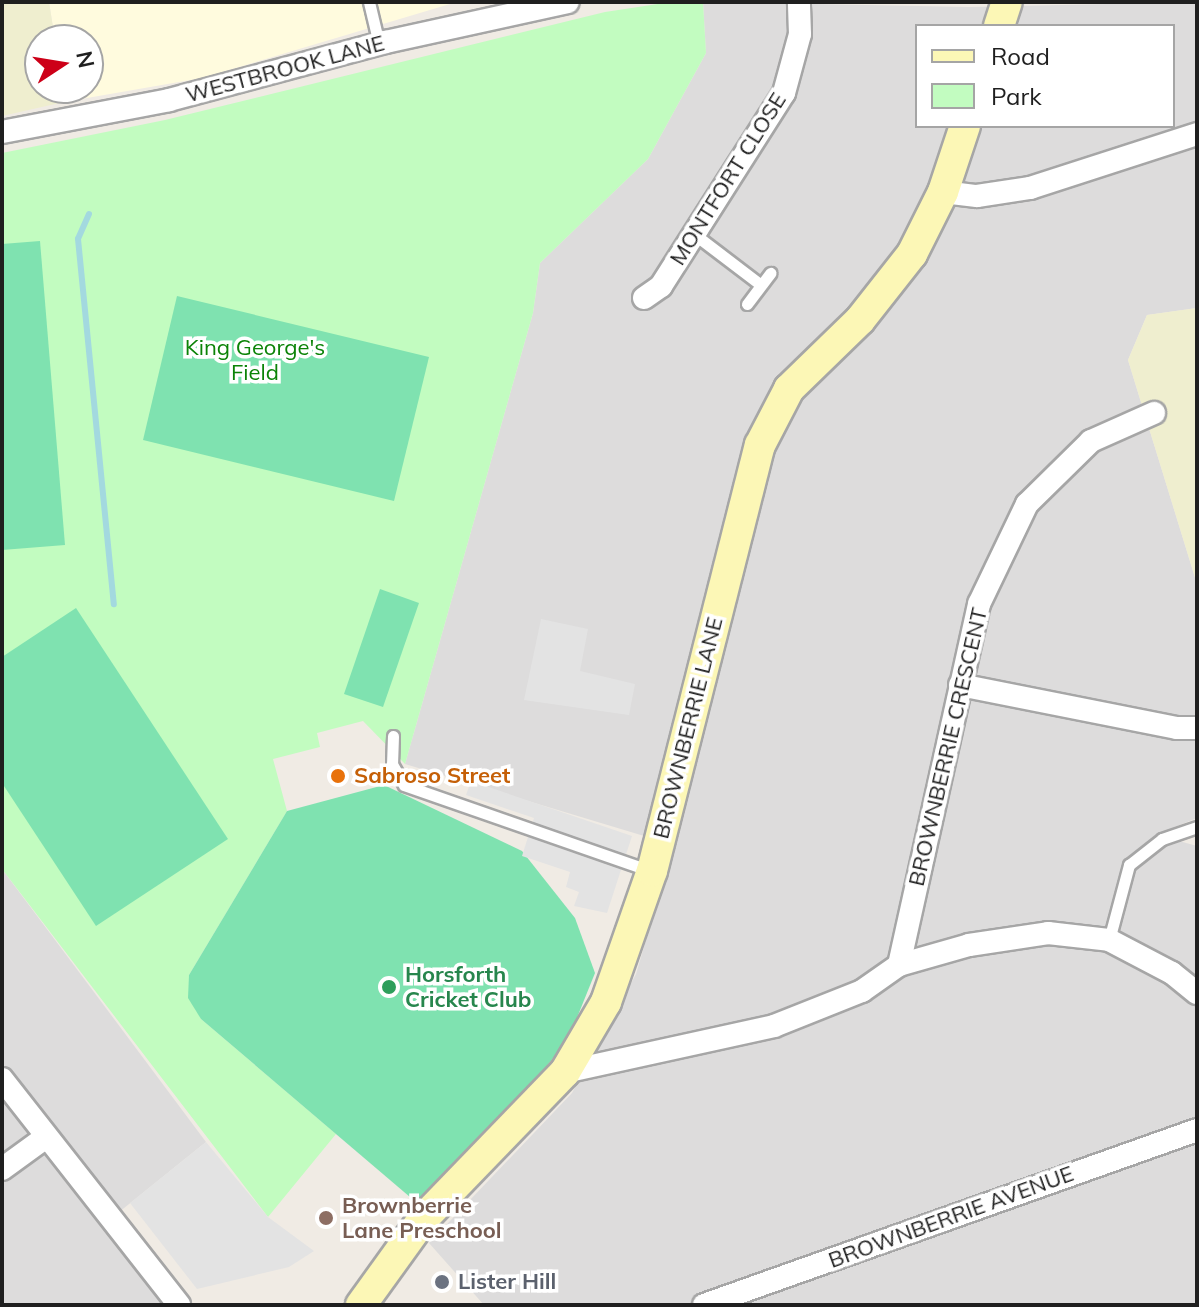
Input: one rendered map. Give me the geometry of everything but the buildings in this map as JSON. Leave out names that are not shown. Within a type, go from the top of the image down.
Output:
[{"type":"street","name":"WESTBROOK LANE","points":[[2,132],[169,100],[379,44],[568,2]]},
{"type":"street","name":"MONTFORT CLOSE","points":[[644,298],[661,286],[784,93],[800,34],[799,2]]},
{"type":"street","points":[[1000,24],[1007,2]]},
{"type":"street","name":"BROWNBERRIE LANE","points":[[361,1305],[423,1219],[565,1072],[606,1002],[652,871],[760,445],[789,389],[860,320],[912,254],[943,192],[964,128]]},
{"type":"street","points":[[943,192],[977,196],[1030,188],[1197,134]]},
{"type":"street","name":"BROWNBERRIE CRESCENT","points":[[899,965],[979,604],[1027,504],[1091,441],[1154,413]]},
{"type":"street","points":[[960,685],[1177,728],[1197,728]]},
{"type":"street","points":[[565,1072],[774,1026],[862,991],[899,965],[969,945],[1048,933],[1109,940],[1172,973],[1197,993]]},
{"type":"street","points":[[2,1079],[179,1305]]},
{"type":"street","name":"BROWNBERRIE AVENUE","points":[[704,1305],[1197,1130]]},
{"type":"street","points":[[2,1169],[46,1137]]},
{"type":"lane","points":[[369,2],[379,44]]},
{"type":"lane","points":[[694,234],[761,285]]},
{"type":"lane","points":[[747,304],[770,273]]},
{"type":"lane","points":[[393,736],[392,764],[404,785],[652,871]]},
{"type":"lane","points":[[1109,940],[1129,865],[1162,839],[1197,827]]},
{"type":"shaded area","points":[[49,2],[450,2],[202,78],[104,95],[104,24],[52,24]]},
{"type":"shaded area","points":[[703,2],[969,7],[1197,2],[1197,308],[1147,315],[1128,360],[1197,584],[1197,818],[1170,829],[1179,841],[1197,846],[1197,1305],[484,1305],[429,1243],[572,1093],[636,974],[674,845],[405,764],[533,313],[540,263],[648,159],[706,53]]},
{"type":"shaded area","points":[[541,619],[588,629],[580,671],[635,684],[629,715],[524,700]]},
{"type":"shaded area","points":[[471,781],[632,836],[607,913],[574,906],[579,892],[566,887],[570,872],[522,856],[534,818],[466,795]]},
{"type":"shaded area","points":[[2,869],[206,1142],[103,1225],[162,1305],[2,1305]]},
{"type":"shaded area","points":[[206,1142],[268,1217],[314,1251],[289,1267],[197,1289],[130,1203]]},
{"type":"green space","points":[[2,2],[49,2],[52,24],[24,24],[24,104],[55,104],[2,116]]},
{"type":"green space","name":"King George's Field","points":[[671,2],[703,2],[706,53],[648,159],[540,263],[533,313],[405,764],[363,721],[317,733],[320,747],[273,759],[287,811],[189,975],[201,1019],[336,1134],[268,1217],[2,869],[2,153],[165,120],[605,12]]},
{"type":"green space","points":[[40,241],[65,545],[2,550],[2,244]]},
{"type":"green space","points":[[177,296],[429,357],[394,501],[143,440]]},
{"type":"green space","points":[[1197,308],[1197,584],[1128,360],[1147,315]]},
{"type":"green space","points":[[380,589],[419,603],[383,707],[344,694]]},
{"type":"green space","points":[[76,608],[228,839],[96,926],[2,783],[2,657]]},
{"type":"green space","name":"Horsforth Cricket Club","points":[[384,785],[522,851],[575,918],[595,973],[568,1040],[524,1094],[417,1203],[201,1019],[188,998],[189,975],[287,811]]},
{"type":"waterway","points":[[89,214],[78,239],[114,604]]},
{"type":"place","name":"Sabroso Street","points":[[338,776]]},
{"type":"place","name":"Horsforth Cricket Club","points":[[389,987]]},
{"type":"place","name":"Brownberrie Lane Preschool","points":[[326,1218]]},
{"type":"place","name":"Lister Hill","points":[[442,1282]]}]
